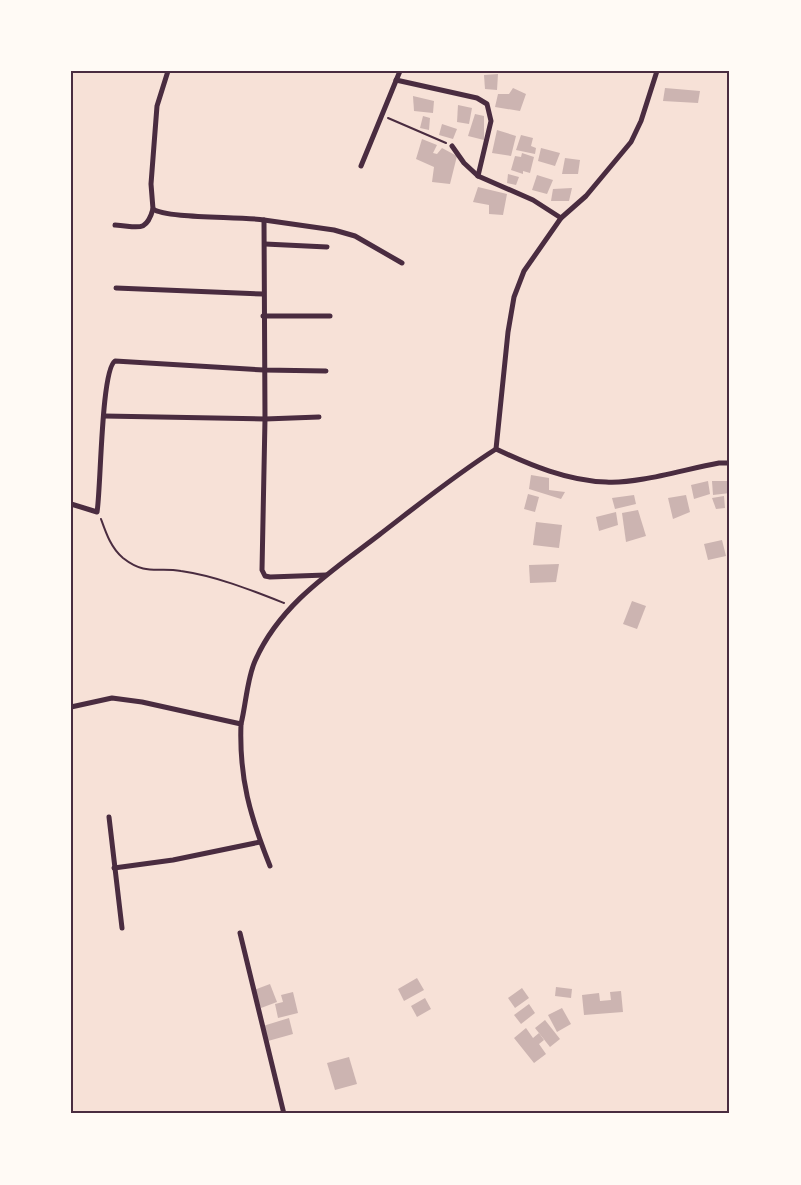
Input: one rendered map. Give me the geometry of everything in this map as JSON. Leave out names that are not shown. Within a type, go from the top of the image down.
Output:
[{"type":"street","points":[[115,225],[144,226],[149,222],[152,209],[151,184],[157,106],[168,71]]},
{"type":"street","points":[[361,166],[400,71]]},
{"type":"street","points":[[496,449],[508,332],[514,297],[524,271],[561,218],[586,196],[631,142],[641,121],[657,71]]},
{"type":"street","points":[[396,80],[477,98],[487,104],[491,121],[478,176]]},
{"type":"street","points":[[452,146],[464,163],[478,176],[533,200],[561,218]]},
{"type":"street","points":[[152,209],[194,216],[264,220],[310,226],[355,236],[402,263]]},
{"type":"street","points":[[264,220],[265,420],[262,570],[265,576],[270,577],[326,576]]},
{"type":"street","points":[[265,244],[327,247]]},
{"type":"street","points":[[116,288],[263,294]]},
{"type":"street","points":[[263,316],[330,316]]},
{"type":"street","points":[[71,504],[97,512],[104,416],[110,369],[116,361],[264,370],[326,371]]},
{"type":"street","points":[[104,416],[265,420],[319,417]]},
{"type":"street","points":[[496,449],[573,479],[607,482],[645,478],[719,463],[730,463]]},
{"type":"street","points":[[270,866],[260,842],[246,797],[240,757],[241,724],[254,663],[263,646],[291,606],[326,576],[457,474],[496,449]]},
{"type":"street","points":[[71,707],[112,698],[142,702],[241,724]]},
{"type":"street","points":[[109,817],[122,928]]},
{"type":"street","points":[[114,868],[173,860],[260,842]]},
{"type":"street","points":[[240,933],[284,1114]]},
{"type":"path","points":[[382,116],[452,146]]},
{"type":"path","points":[[97,512],[108,539],[122,558],[145,571],[181,571],[249,589],[291,606]]},
{"type":"building","points":[[498,74],[497,90],[485,89],[484,75]]},
{"type":"building","points":[[513,88],[526,94],[520,111],[495,107],[498,94],[509,94]]},
{"type":"building","points":[[665,88],[700,91],[698,103],[663,101]]},
{"type":"building","points":[[413,96],[434,101],[433,113],[414,111]]},
{"type":"building","points":[[458,105],[472,108],[469,124],[457,122]]},
{"type":"building","points":[[475,114],[484,116],[484,140],[468,136]]},
{"type":"building","points":[[423,116],[430,118],[429,130],[420,128]]},
{"type":"building","points":[[442,124],[457,129],[453,139],[439,135]]},
{"type":"building","points":[[497,130],[516,136],[511,156],[492,153]]},
{"type":"building","points":[[521,135],[533,138],[531,146],[536,148],[535,154],[516,150]]},
{"type":"building","points":[[422,139],[437,145],[433,153],[437,154],[442,148],[457,156],[450,184],[432,182],[434,167],[416,159]]},
{"type":"building","points":[[541,148],[560,153],[555,166],[538,161]]},
{"type":"building","points":[[522,153],[534,157],[530,173],[523,171],[523,174],[511,170],[515,156],[521,157]]},
{"type":"building","points":[[565,158],[580,160],[578,174],[562,174]]},
{"type":"building","points":[[508,174],[519,177],[516,185],[507,183]]},
{"type":"building","points":[[537,175],[553,180],[547,194],[532,190]]},
{"type":"building","points":[[478,187],[507,194],[503,215],[489,214],[489,205],[473,202]]},
{"type":"building","points":[[572,188],[569,201],[551,201],[553,189]]},
{"type":"building","points":[[531,475],[549,478],[549,490],[565,492],[561,499],[529,489]]},
{"type":"building","points":[[708,481],[710,494],[694,499],[691,485]]},
{"type":"building","points":[[712,481],[730,481],[730,493],[713,495]]},
{"type":"building","points":[[528,494],[539,497],[535,512],[524,509]]},
{"type":"building","points":[[634,495],[636,504],[615,509],[612,498]]},
{"type":"building","points":[[686,495],[690,512],[673,519],[668,498]]},
{"type":"building","points":[[724,496],[725,508],[716,509],[712,498]]},
{"type":"building","points":[[638,510],[646,536],[626,542],[622,513]]},
{"type":"building","points":[[616,512],[618,525],[599,531],[596,517]]},
{"type":"building","points":[[536,522],[562,525],[559,548],[533,545]]},
{"type":"building","points":[[722,540],[726,556],[708,560],[704,544]]},
{"type":"building","points":[[559,564],[556,582],[530,583],[529,565]]},
{"type":"building","points":[[632,601],[646,606],[637,629],[623,624]]},
{"type":"building","points":[[417,978],[424,990],[404,1001],[398,989]]},
{"type":"building","points":[[270,984],[277,1002],[261,1008],[254,990]]},
{"type":"building","points":[[556,987],[572,989],[571,998],[555,996]]},
{"type":"building","points":[[522,988],[529,998],[515,1008],[508,998]]},
{"type":"building","points":[[621,991],[623,1012],[584,1015],[582,995],[599,993],[600,1001],[611,1000],[610,992]]},
{"type":"building","points":[[293,992],[298,1013],[278,1018],[275,1004],[283,1002],[281,995]]},
{"type":"building","points":[[425,998],[431,1009],[417,1017],[411,1006]]},
{"type":"building","points":[[529,1004],[535,1013],[521,1024],[514,1015]]},
{"type":"building","points":[[562,1008],[571,1024],[557,1032],[548,1015]]},
{"type":"building","points":[[289,1018],[293,1034],[268,1041],[263,1026]]},
{"type":"building","points":[[545,1020],[560,1039],[550,1047],[535,1028]]},
{"type":"building","points":[[526,1028],[533,1038],[539,1033],[544,1040],[539,1044],[546,1054],[534,1063],[514,1038]]},
{"type":"building","points":[[349,1057],[357,1084],[335,1090],[327,1063]]}]
